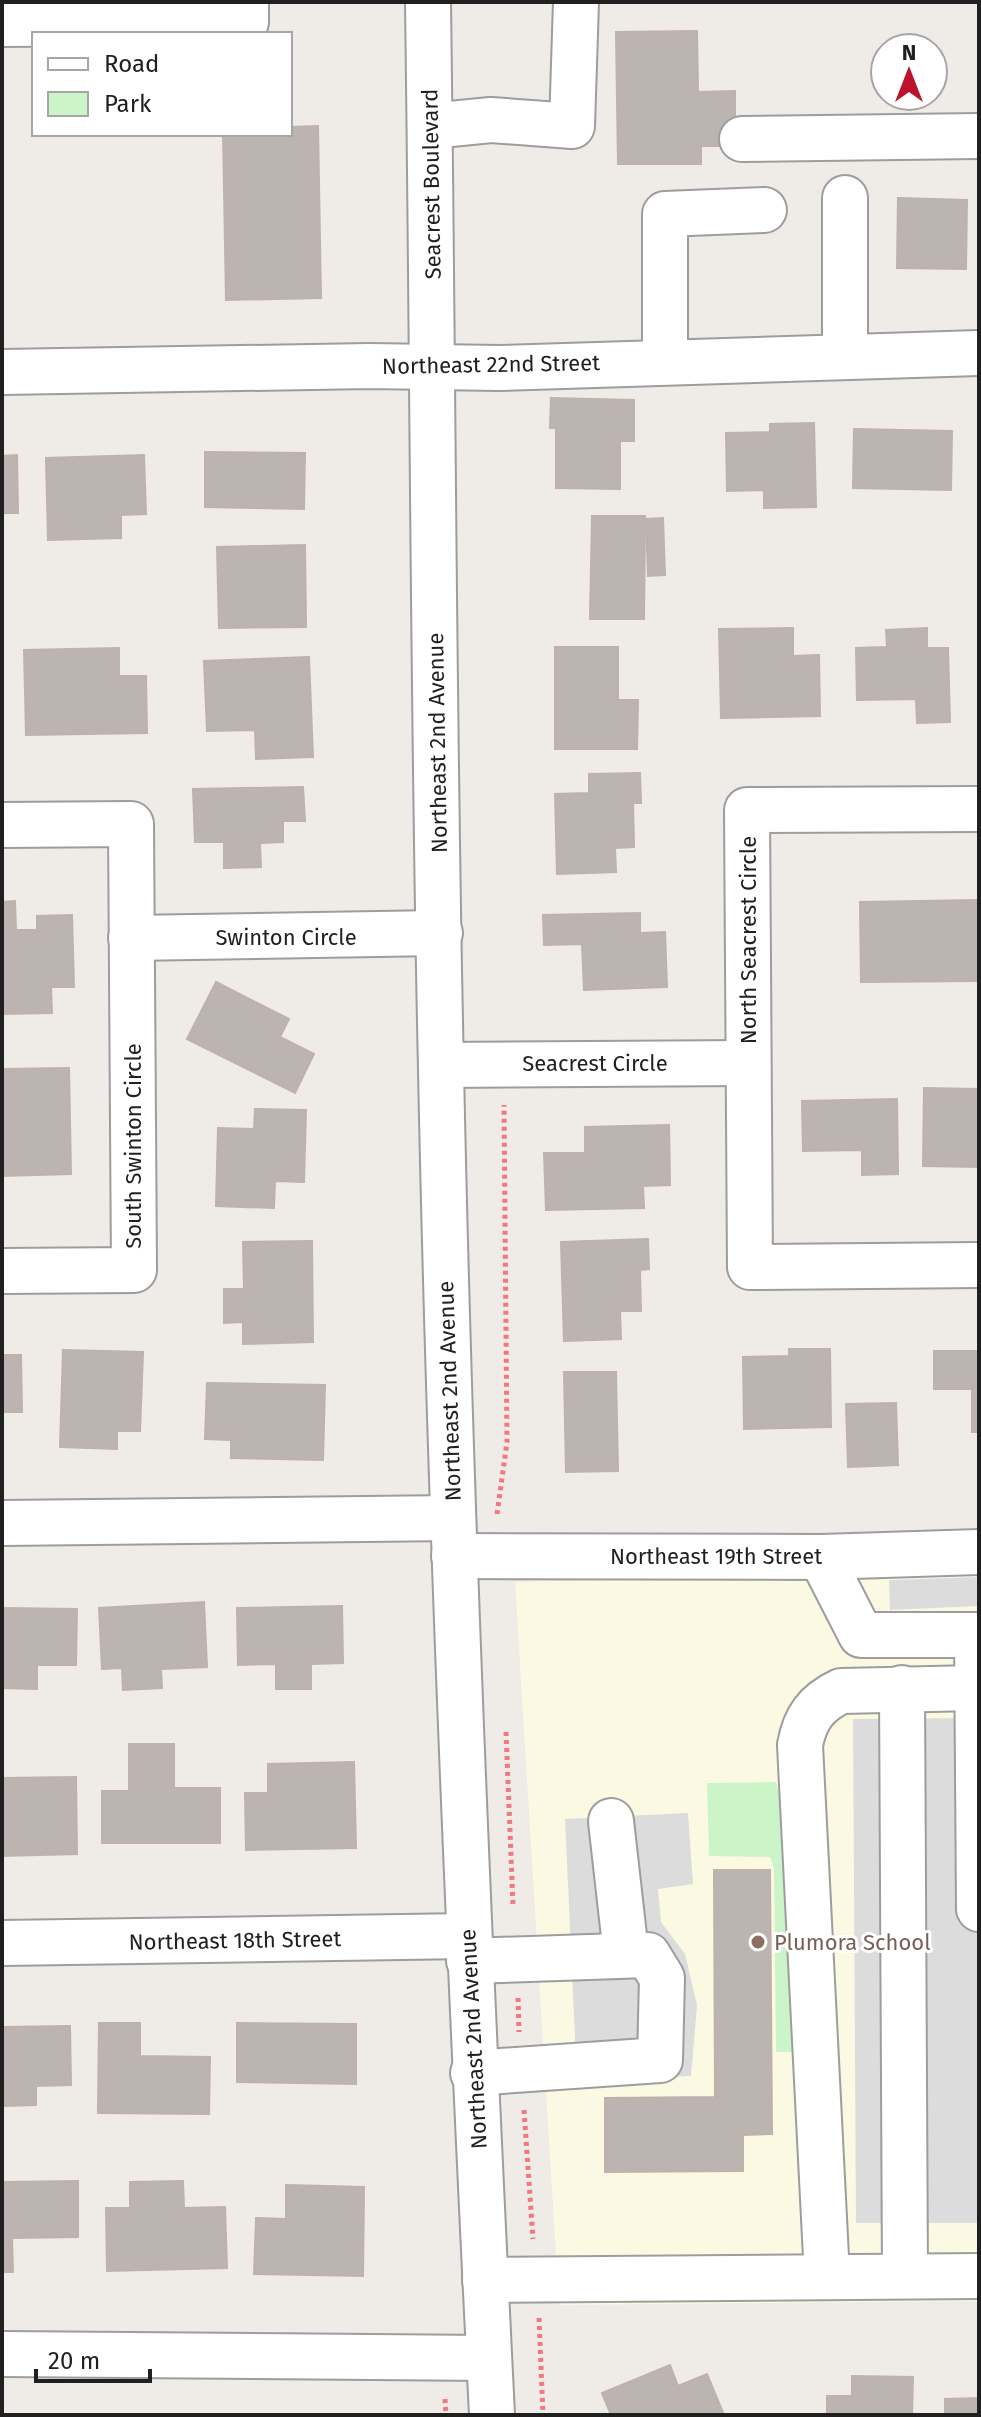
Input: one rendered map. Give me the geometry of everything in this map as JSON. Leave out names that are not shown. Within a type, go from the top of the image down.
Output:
[{"type":"street","points":[[29,17],[142,12],[246,22],[246,2]]},
{"type":"street","name":"Seacrest Boulevard","points":[[428,2],[433,366]]},
{"type":"street","points":[[430,126],[491,120],[572,126],[576,2]]},
{"type":"street","points":[[742,139],[979,136]]},
{"type":"street","points":[[845,198],[845,356]]},
{"type":"street","points":[[665,360],[665,214],[764,210]]},
{"type":"street","name":"Northeast 22nd Street","points":[[2,372],[433,366],[499,368],[665,360],[979,353]]},
{"type":"street","name":"Northeast 2nd Avenue","points":[[433,366],[441,1065],[453,1538],[473,2073],[492,2415]]},
{"type":"street","name":"North Seacrest Circle","points":[[748,1063],[747,810],[979,809]]},
{"type":"street","points":[[2,825],[131,824],[131,938]]},
{"type":"street","name":"Swinton Circle","points":[[131,938],[440,933]]},
{"type":"street","name":"South Swinton Circle","points":[[2,1271],[134,1270],[131,938]]},
{"type":"street","points":[[748,1063],[750,1267],[979,1265]]},
{"type":"street","name":"Seacrest Circle","points":[[441,1065],[748,1063]]},
{"type":"street","name":"Northeast 19th Street","points":[[2,1523],[303,1518],[346,1536],[453,1538],[497,1555],[821,1557],[979,1552]]},
{"type":"street","points":[[821,1557],[861,1635],[978,1635],[979,1909]]},
{"type":"street","points":[[902,1688],[905,2276]]},
{"type":"street","points":[[827,2277],[800,1745],[812,1711],[825,1698],[850,1689],[976,1688]]},
{"type":"street","points":[[473,2073],[660,2060],[662,1978],[648,1955],[626,1954],[611,1821]]},
{"type":"street","name":"Northeast 18th Street","points":[[2,1943],[468,1949],[516,1959],[626,1954]]},
{"type":"street","points":[[485,2280],[537,2292],[827,2277],[979,2276]]},
{"type":"street","points":[[2,2354],[489,2358]]},
{"type":"path","points":[[497,1555],[497,1515],[507,1442],[503,1064]]},
{"type":"path","points":[[506,1725],[514,1895],[510,1921],[515,1930],[543,2415]]},
{"type":"shaded area","name":"Plumora School","points":[[979,1571],[979,2301],[559,2305],[515,1582]]},
{"type":"shaded area","points":[[979,1577],[979,1606],[890,1610],[889,1580]]},
{"type":"shaded area","points":[[979,1718],[979,2223],[856,2223],[853,1719]]},
{"type":"shaded area","points":[[688,1813],[693,1884],[658,1889],[661,1922],[685,1954],[697,2005],[691,2076],[577,2080],[565,1819]]},
{"type":"green space","points":[[776,1782],[787,1822],[800,2052],[776,2052],[774,1868],[770,1857],[709,1856],[707,1783]]},
{"type":"building","points":[[697,31],[698,92],[735,91],[735,146],[701,146],[701,164],[618,164],[616,32]]},
{"type":"building","points":[[318,126],[321,298],[226,300],[223,136],[292,136],[292,127]]},
{"type":"building","points":[[898,198],[967,200],[966,269],[897,268]]},
{"type":"building","points":[[551,398],[634,400],[634,441],[620,441],[620,489],[556,488],[556,428],[550,428]]},
{"type":"building","points":[[814,423],[816,507],[764,508],[764,490],[727,491],[726,433],[770,432],[770,424]]},
{"type":"building","points":[[854,429],[952,431],[951,490],[853,488]]},
{"type":"building","points":[[205,452],[305,453],[304,509],[205,507]]},
{"type":"building","points":[[17,455],[18,513],[2,513],[2,456]]},
{"type":"building","points":[[144,455],[146,514],[121,515],[121,538],[48,540],[46,458]]},
{"type":"building","points":[[592,516],[645,516],[644,619],[590,619]]},
{"type":"building","points":[[663,518],[665,575],[648,576],[646,519]]},
{"type":"building","points":[[305,545],[306,627],[219,628],[217,547]]},
{"type":"building","points":[[793,628],[793,656],[819,655],[820,716],[721,718],[719,629]]},
{"type":"building","points":[[927,628],[927,648],[948,648],[950,722],[917,723],[916,699],[857,700],[856,648],[887,647],[886,630]]},
{"type":"building","points":[[555,647],[618,647],[618,700],[638,700],[637,749],[555,749]]},
{"type":"building","points":[[119,648],[119,676],[146,676],[147,733],[26,735],[24,650]]},
{"type":"building","points":[[309,657],[313,757],[256,759],[255,730],[207,731],[204,661]]},
{"type":"building","points":[[640,773],[641,803],[633,803],[634,847],[615,848],[616,872],[557,874],[555,794],[589,793],[589,774]]},
{"type":"building","points":[[303,787],[305,821],[283,821],[283,842],[260,843],[261,867],[224,868],[224,842],[195,842],[193,789]]},
{"type":"building","points":[[979,900],[979,981],[861,982],[860,902]]},
{"type":"building","points":[[15,901],[16,930],[37,930],[37,916],[72,915],[74,987],[51,987],[52,1013],[2,1014],[2,902]]},
{"type":"building","points":[[640,913],[640,933],[665,932],[667,987],[584,990],[582,944],[544,945],[543,915]]},
{"type":"building","points":[[216,982],[289,1019],[280,1037],[314,1054],[295,1093],[187,1039]]},
{"type":"building","points":[[69,1068],[71,1174],[2,1176],[2,1069]]},
{"type":"building","points":[[924,1088],[979,1089],[979,1167],[923,1166]]},
{"type":"building","points":[[897,1099],[898,1174],[862,1175],[862,1150],[803,1151],[802,1101]]},
{"type":"building","points":[[255,1109],[306,1110],[304,1182],[275,1181],[274,1208],[216,1206],[218,1128],[254,1129]]},
{"type":"building","points":[[669,1125],[670,1185],[643,1186],[644,1208],[546,1210],[544,1153],[585,1153],[585,1127]]},
{"type":"building","points":[[648,1239],[649,1269],[640,1270],[641,1311],[620,1311],[621,1339],[564,1341],[561,1242]]},
{"type":"building","points":[[312,1241],[313,1342],[243,1344],[243,1322],[224,1323],[224,1289],[244,1289],[243,1242]]},
{"type":"building","points":[[789,1349],[830,1349],[831,1427],[744,1429],[743,1357],[789,1356]]},
{"type":"building","points":[[63,1350],[143,1352],[140,1431],[117,1431],[117,1449],[60,1447]]},
{"type":"building","points":[[934,1351],[979,1351],[979,1432],[972,1432],[972,1389],[934,1389]]},
{"type":"building","points":[[2,1355],[21,1355],[22,1412],[2,1412]]},
{"type":"building","points":[[564,1372],[616,1372],[618,1471],[566,1472]]},
{"type":"building","points":[[207,1383],[325,1385],[323,1460],[231,1458],[231,1440],[205,1439]]},
{"type":"building","points":[[896,1403],[898,1465],[848,1467],[846,1404]]},
{"type":"building","points":[[204,1602],[207,1667],[161,1669],[162,1688],[123,1690],[122,1668],[102,1669],[99,1608]]},
{"type":"building","points":[[342,1606],[343,1663],[311,1664],[311,1689],[276,1689],[276,1664],[238,1665],[237,1608]]},
{"type":"building","points":[[2,1608],[77,1609],[76,1665],[37,1665],[37,1689],[2,1688]]},
{"type":"building","points":[[129,1744],[174,1744],[174,1788],[220,1788],[220,1843],[102,1843],[102,1791],[129,1791]]},
{"type":"building","points":[[354,1762],[356,1848],[246,1850],[245,1793],[268,1793],[268,1764]]},
{"type":"building","points":[[76,1777],[77,1854],[2,1856],[2,1778]]},
{"type":"building","points":[[714,1870],[770,1870],[772,2134],[743,2135],[743,2171],[605,2172],[605,2098],[715,2097]]},
{"type":"building","points":[[99,2023],[140,2023],[140,2056],[210,2057],[209,2114],[98,2113]]},
{"type":"building","points":[[237,2023],[356,2024],[356,2084],[237,2082]]},
{"type":"building","points":[[70,2026],[71,2085],[36,2086],[36,2105],[5,2106],[2,2027]]},
{"type":"building","points":[[78,2181],[78,2237],[12,2238],[13,2272],[2,2272],[2,2182]]},
{"type":"building","points":[[183,2181],[184,2208],[225,2207],[227,2268],[107,2271],[106,2208],[130,2208],[130,2182]]},
{"type":"building","points":[[286,2185],[364,2187],[363,2276],[254,2274],[256,2218],[286,2219]]},
{"type":"building","points":[[670,2365],[678,2386],[707,2374],[724,2415],[611,2415],[602,2393]]},
{"type":"building","points":[[852,2376],[913,2377],[912,2415],[827,2415],[827,2396],[852,2396]]},
{"type":"building","points":[[979,2398],[979,2415],[945,2415],[945,2399]]},
{"type":"place","name":"Plumora School","points":[[758,1942]]}]
